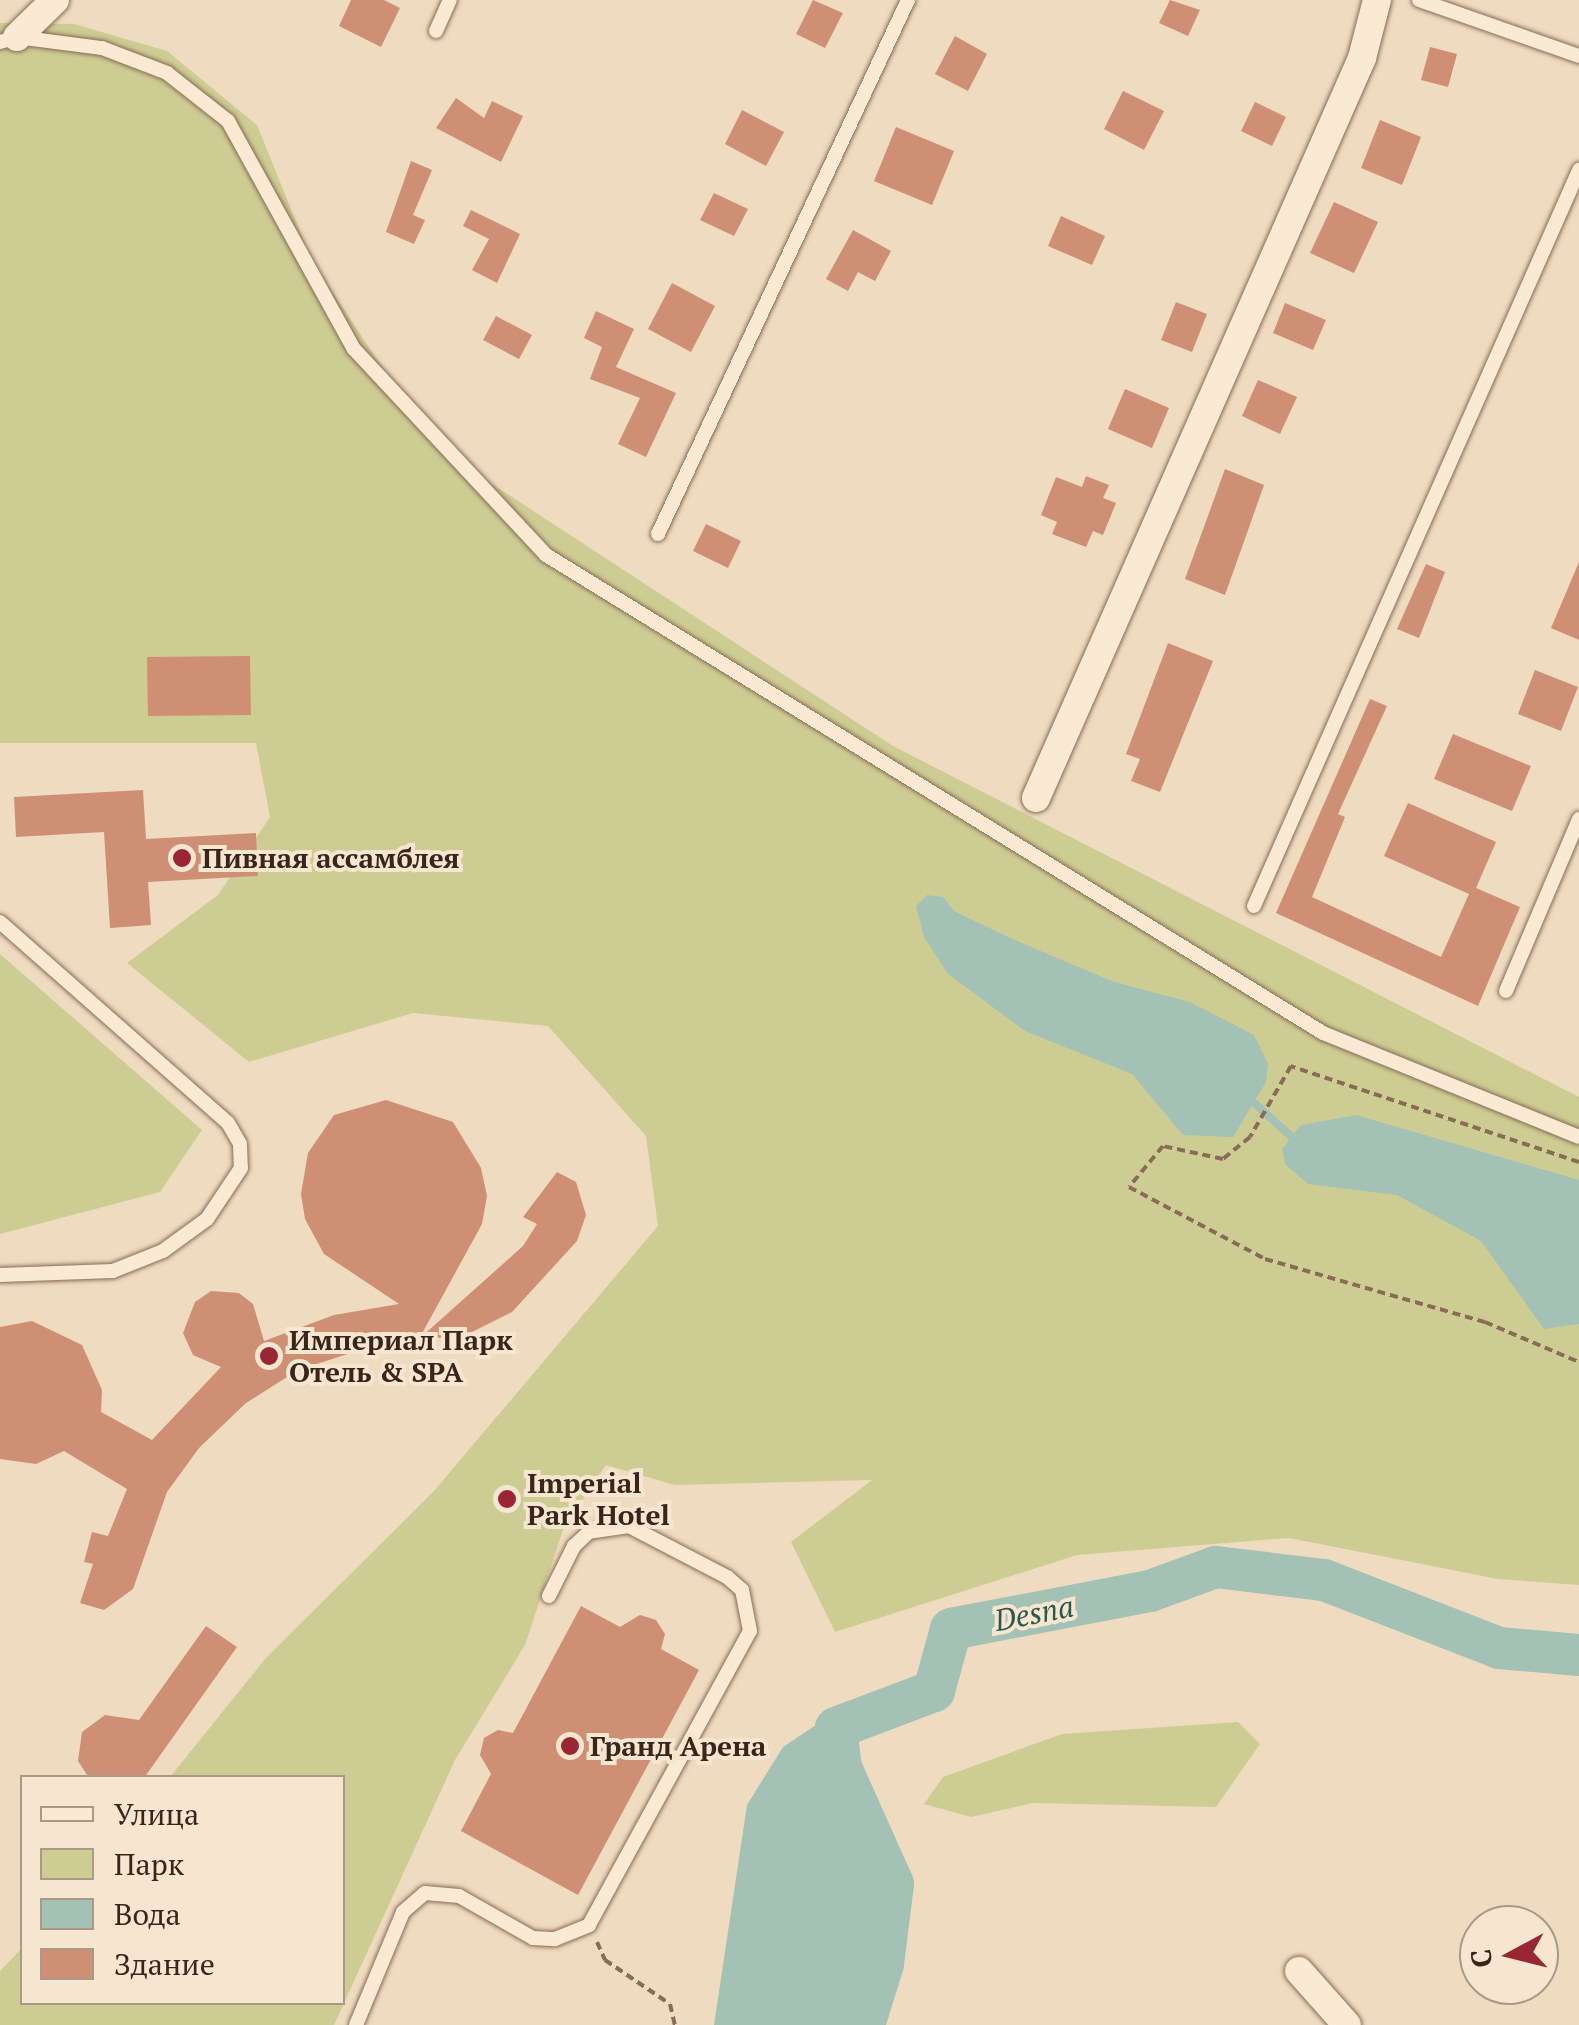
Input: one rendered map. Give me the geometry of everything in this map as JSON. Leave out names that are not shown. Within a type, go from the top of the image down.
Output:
[{"type":"street","points":[[9,40],[55,0]]},
{"type":"street","points":[[1036,798],[1362,58],[1377,0]]},
{"type":"street","points":[[1298,1972],[1346,2025]]},
{"type":"lane","points":[[436,31],[450,0]]},
{"type":"lane","points":[[658,534],[908,0]]},
{"type":"lane","points":[[1419,0],[1579,56]]},
{"type":"lane","points":[[9,40],[102,48],[167,72],[228,122],[354,350],[546,554],[1324,1033],[1579,1137]]},
{"type":"lane","points":[[1254,906],[1579,170]]},
{"type":"lane","points":[[1506,991],[1579,819]]},
{"type":"lane","points":[[0,922],[228,1123],[240,1144],[242,1168],[207,1219],[163,1251],[113,1271],[0,1275]]},
{"type":"lane","points":[[356,2025],[403,1912],[425,1893],[459,1896],[533,1938],[555,1939],[589,1925],[750,1631],[750,1611],[742,1590],[727,1577],[629,1526],[589,1532],[574,1546],[549,1596]]},
{"type":"path","points":[[1579,1162],[1291,1066],[1256,1126],[1223,1159],[1163,1146],[1129,1187],[1264,1259],[1485,1322],[1579,1362]]},
{"type":"path","points":[[589,1925],[605,1960],[670,2004],[676,2025]]},
{"type":"green space","points":[[0,23],[74,24],[167,51],[257,125],[312,261],[434,446],[893,746],[1579,1097],[1579,1585],[1498,1579],[1289,1538],[1077,1555],[835,1632],[791,1542],[872,1480],[675,1485],[606,1465],[564,1527],[525,1645],[455,1760],[345,2001],[345,1775],[172,1775],[265,1659],[434,1491],[658,1226],[646,1136],[548,1026],[413,1013],[249,1062],[127,963],[218,895],[270,817],[256,743],[0,743]]},
{"type":"green space","points":[[0,954],[202,1130],[160,1192],[0,1234]]},
{"type":"green space","points":[[1238,1722],[1260,1744],[1216,1807],[1033,1803],[971,1817],[924,1804],[943,1777],[1062,1734]]},
{"type":"green space","points":[[20,1950],[20,2005],[343,2005],[334,2025],[0,2025],[0,1971]]},
{"type":"water","points":[[927,895],[943,897],[954,911],[1008,937],[1114,982],[1190,1002],[1254,1035],[1268,1064],[1266,1082],[1233,1137],[1183,1135],[1132,1074],[1025,1031],[948,974],[924,937],[916,906]]},
{"type":"water","points":[[1356,1115],[1579,1180],[1579,1324],[1544,1329],[1481,1241],[1397,1195],[1308,1184],[1285,1164],[1282,1149],[1301,1125]]},
{"type":"water","points":[[816,1725],[836,1728],[893,1884],[883,1964],[868,2018],[864,2025],[714,2025],[747,1805],[783,1747]]},
{"type":"building","points":[[351,0],[384,0],[400,8],[381,47],[339,26]]},
{"type":"building","points":[[813,0],[843,13],[825,48],[796,34]]},
{"type":"building","points":[[1170,0],[1200,10],[1188,36],[1159,23]]},
{"type":"building","points":[[955,36],[987,54],[968,91],[935,74]]},
{"type":"building","points":[[1430,47],[1457,54],[1448,87],[1421,80]]},
{"type":"building","points":[[1123,91],[1164,111],[1144,150],[1104,129]]},
{"type":"building","points":[[456,98],[484,118],[492,101],[523,116],[501,162],[436,128]]},
{"type":"building","points":[[1255,102],[1286,117],[1272,146],[1241,131]]},
{"type":"building","points":[[742,110],[784,132],[766,166],[725,144]]},
{"type":"building","points":[[1380,120],[1421,137],[1402,185],[1361,168]]},
{"type":"building","points":[[896,127],[954,151],[932,205],[874,181]]},
{"type":"building","points":[[411,161],[432,170],[413,215],[425,220],[414,244],[386,232]]},
{"type":"building","points":[[714,193],[748,209],[734,236],[700,220]]},
{"type":"building","points":[[1334,202],[1378,222],[1354,273],[1310,253]]},
{"type":"building","points":[[471,210],[520,234],[497,283],[472,270],[489,239],[463,226]]},
{"type":"building","points":[[1061,216],[1105,236],[1092,265],[1048,246]]},
{"type":"building","points":[[853,230],[891,251],[875,281],[858,272],[848,291],[826,279]]},
{"type":"building","points":[[672,283],[715,306],[691,352],[648,329]]},
{"type":"building","points":[[1176,302],[1207,314],[1192,352],[1161,340]]},
{"type":"building","points":[[1285,303],[1326,320],[1313,350],[1273,333]]},
{"type":"building","points":[[596,311],[634,329],[616,367],[676,393],[646,457],[618,444],[640,398],[590,379],[602,347],[584,338]]},
{"type":"building","points":[[496,316],[532,335],[519,359],[483,340]]},
{"type":"building","points":[[1258,380],[1297,397],[1280,434],[1242,416]]},
{"type":"building","points":[[1125,389],[1169,408],[1152,448],[1108,429]]},
{"type":"building","points":[[1225,469],[1264,485],[1225,595],[1185,579]]},
{"type":"building","points":[[1086,476],[1109,485],[1103,498],[1116,503],[1103,535],[1093,531],[1086,547],[1052,534],[1057,522],[1041,515],[1056,477],[1082,487]]},
{"type":"building","points":[[706,524],[741,541],[728,568],[693,551]]},
{"type":"building","points":[[1579,562],[1579,640],[1551,628]]},
{"type":"building","points":[[1426,564],[1445,572],[1419,638],[1397,629]]},
{"type":"building","points":[[1168,643],[1213,661],[1160,792],[1131,781],[1140,759],[1126,754]]},
{"type":"building","points":[[250,656],[251,715],[148,716],[147,657]]},
{"type":"building","points":[[1535,670],[1578,687],[1561,731],[1518,714]]},
{"type":"building","points":[[1370,699],[1387,706],[1338,814],[1345,817],[1312,897],[1441,957],[1469,894],[1384,856],[1408,803],[1496,842],[1476,888],[1520,907],[1478,1006],[1276,913]]},
{"type":"building","points":[[1453,734],[1531,766],[1512,811],[1434,779]]},
{"type":"building","name":"Пивная ассамблея","points":[[143,790],[146,839],[256,833],[258,876],[148,882],[151,925],[110,928],[104,832],[16,837],[14,797]]},
{"type":"building","name":"Империал Парк Отель & SPA","points":[[386,1100],[453,1122],[481,1168],[487,1196],[482,1224],[419,1339],[523,1246],[537,1224],[523,1217],[557,1172],[576,1182],[586,1215],[577,1241],[512,1312],[470,1333],[360,1350],[298,1370],[246,1403],[199,1448],[167,1492],[133,1589],[104,1610],[80,1603],[93,1564],[84,1562],[92,1532],[108,1536],[127,1489],[64,1451],[36,1464],[0,1459],[0,1327],[32,1321],[82,1345],[102,1390],[101,1412],[152,1440],[221,1367],[193,1355],[183,1333],[195,1302],[211,1291],[239,1293],[253,1304],[264,1341],[334,1315],[399,1304],[324,1254],[305,1219],[301,1194],[308,1153],[334,1115]]},
{"type":"building","name":"Гранд Арена","points":[[581,1606],[620,1627],[640,1615],[656,1620],[665,1634],[661,1649],[699,1670],[578,1895],[461,1831],[491,1774],[480,1755],[484,1738],[498,1730],[513,1733]]},
{"type":"building","points":[[206,1626],[237,1647],[146,1775],[87,1775],[78,1761],[82,1732],[105,1715],[139,1720]]},
{"type":"waterway","points":[[1253,1102],[1292,1137]]},
{"type":"waterway","name":"Desna","points":[[864,2025],[883,1964],[893,1884],[841,1768],[836,1728],[934,1691],[951,1629],[1150,1591],[1216,1567],[1324,1580],[1499,1648],[1579,1655]]},
{"type":"place","name":"Пивная ассамблея","points":[[182,858]]},
{"type":"place","name":"Империал Парк Отель & SPA","points":[[269,1356]]},
{"type":"place","name":"Imperial Park Hotel","points":[[507,1499]]},
{"type":"place","name":"Гранд Арена","points":[[570,1746]]}]
